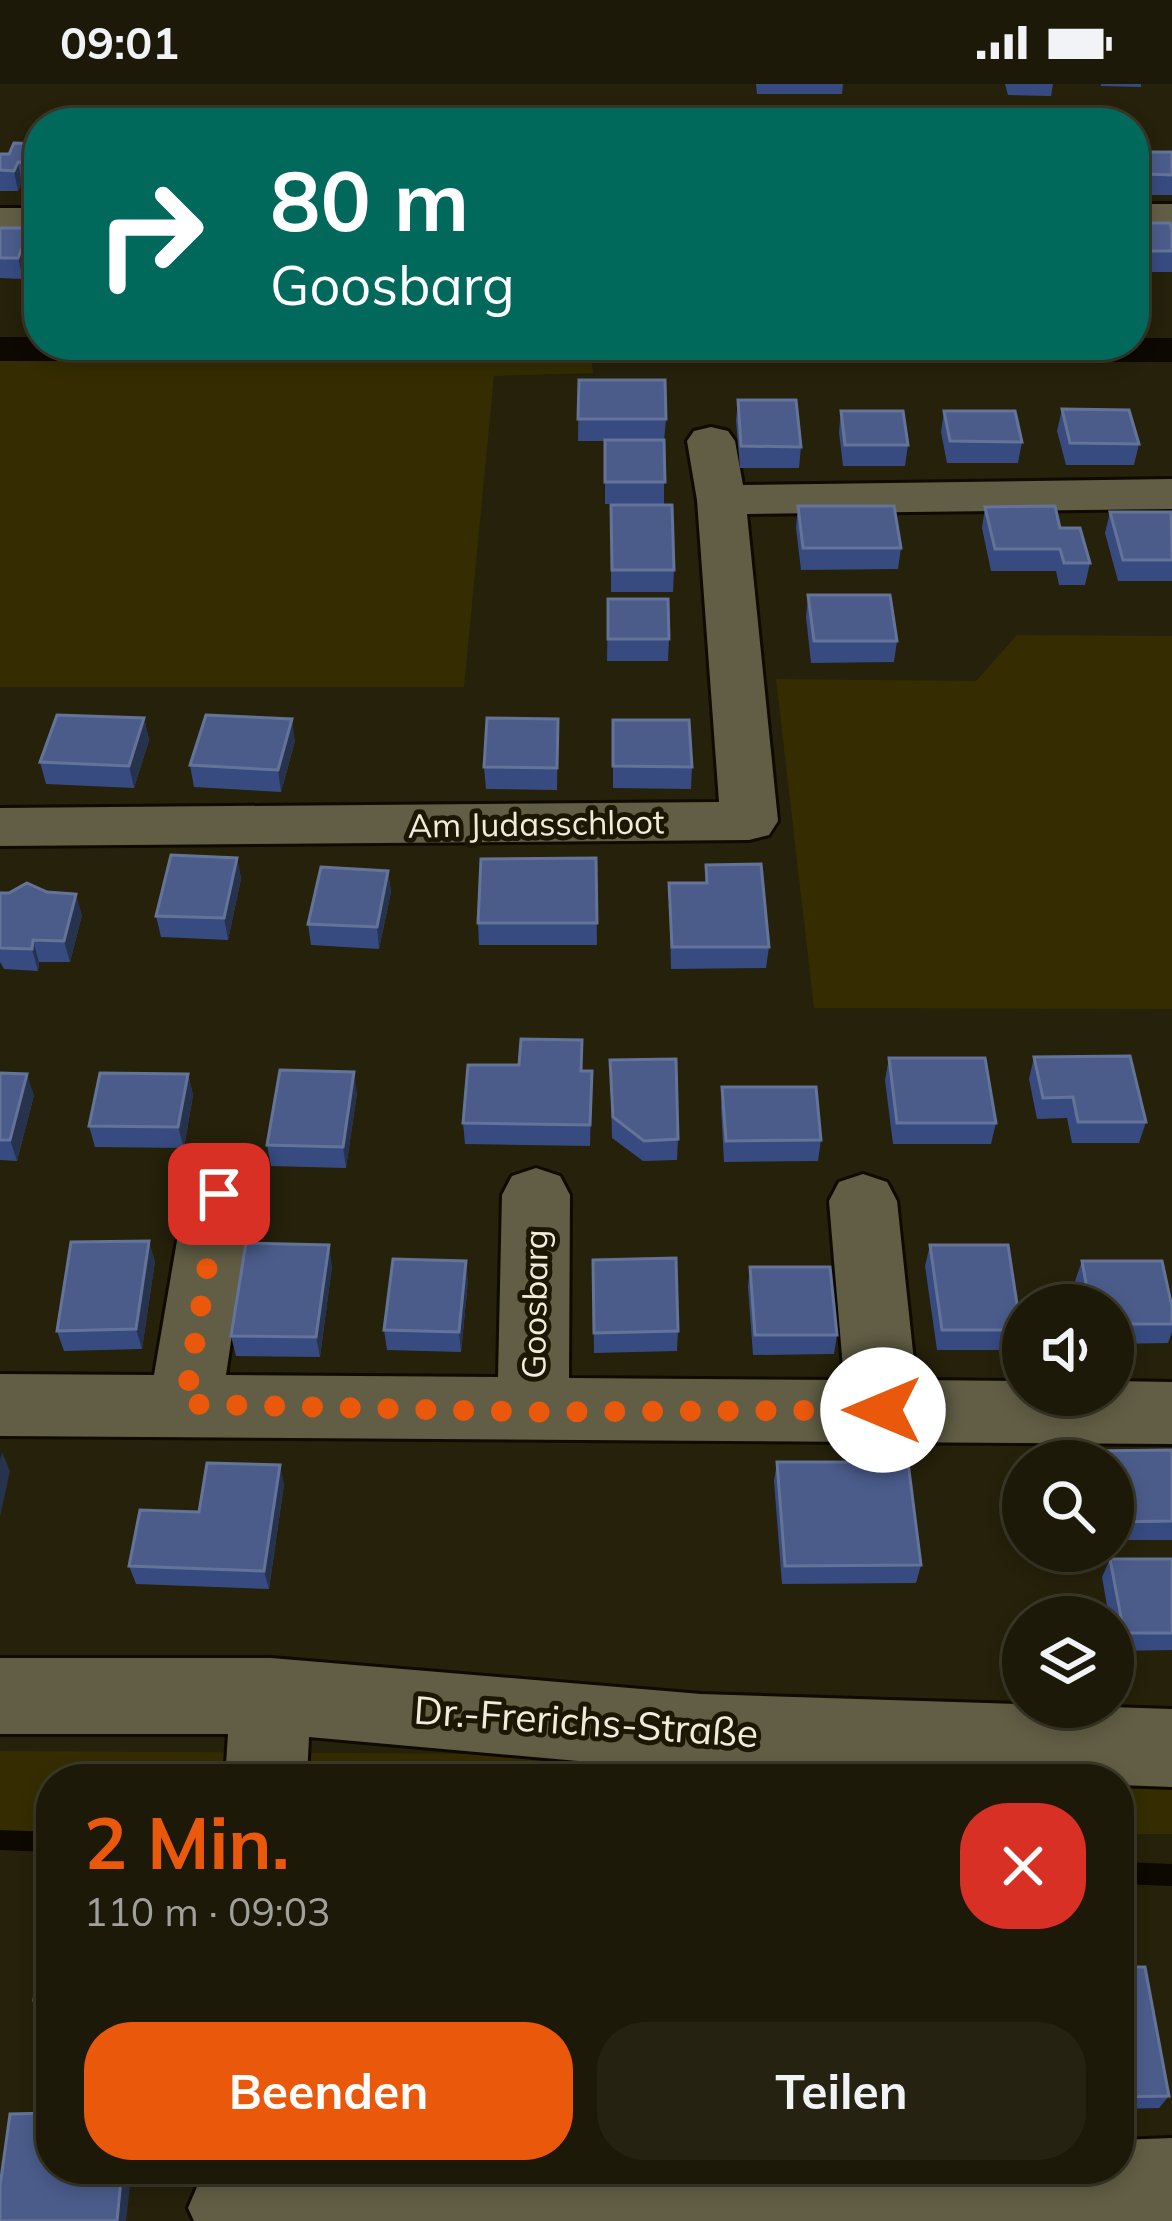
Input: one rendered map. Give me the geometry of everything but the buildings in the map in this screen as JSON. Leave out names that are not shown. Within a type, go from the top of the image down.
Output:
[{"type":"street","name":"Am Judasschloot","points":[[0,827],[749,821],[721,500],[711,441]]},
{"type":"street","points":[[721,500],[1172,494]]},
{"type":"street","points":[[185,1404],[219,1194]]},
{"type":"street","name":"Goosbarg","points":[[532,1412],[536,1195]]},
{"type":"street","points":[[862,1201],[883,1410]]},
{"type":"street","name":"Goosbarg","points":[[0,1406],[1172,1413]]},
{"type":"street","name":"Dr.-Frerichs-Straße","points":[[0,1696],[271,1696],[701,1733],[1172,1748]]},
{"type":"street","points":[[267,1764],[271,1696]]},
{"type":"street","points":[[236,2199],[1172,2186]]},
{"type":"shaded area","points":[[0,347],[24,347],[24,360],[592,360],[593,373],[494,376],[464,687],[0,687]]},
{"type":"shaded area","points":[[1017,635],[1172,636],[1172,1009],[814,1008],[776,679],[976,681]]},
{"type":"shaded area","points":[[0,1751],[1172,1758],[1172,1834],[1134,1834],[1134,1764],[36,1764],[36,1831],[0,1831]]},
{"type":"waterway","points":[[0,349],[24,349]]},
{"type":"waterway","points":[[1149,350],[1172,350]]},
{"type":"waterway","points":[[0,1840],[36,1841]]},
{"type":"waterway","points":[[1134,1874],[1172,1875]]},
{"type":"route","points":[[219,1194],[185,1404],[532,1412],[883,1410]]}]
